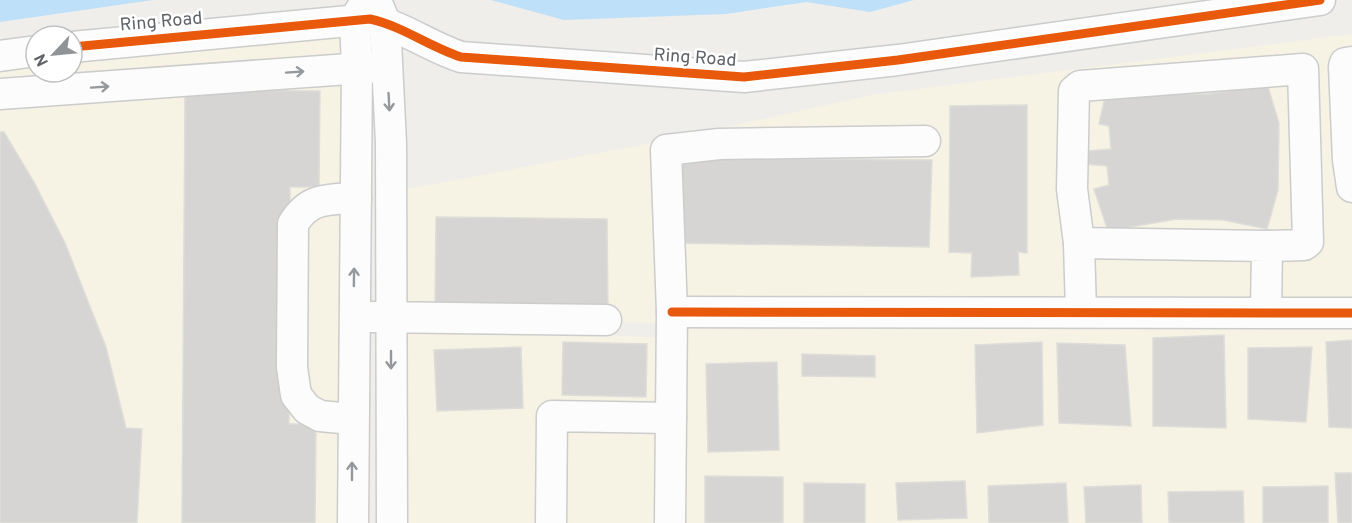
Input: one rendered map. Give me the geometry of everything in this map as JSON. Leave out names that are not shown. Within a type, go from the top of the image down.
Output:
[{"type":"street","name":"Ring Road","points":[[84,46],[371,11],[434,48],[461,57],[744,77],[898,60],[1320,0]]},
{"type":"street","points":[[353,523],[352,419],[357,67],[371,11]]},
{"type":"street","points":[[371,11],[387,67],[391,143],[392,523]]},
{"type":"street","points":[[0,56],[24,53]]},
{"type":"street","points":[[1352,63],[1345,63],[1344,67],[1348,160],[1352,187]]},
{"type":"street","points":[[0,94],[357,67],[387,67]]},
{"type":"street","points":[[1079,243],[1267,246],[1304,245],[1308,242],[1303,69],[1076,87],[1072,189],[1079,243],[1081,312]]},
{"type":"street","points":[[670,523],[672,312],[666,150],[718,144],[925,141]]},
{"type":"street","points":[[352,419],[320,416],[307,409],[296,395],[292,367],[293,224],[302,209],[321,200],[356,198]]},
{"type":"street","points":[[1266,312],[1267,246]]},
{"type":"street","points":[[672,312],[1352,314]]},
{"type":"street","points":[[354,317],[606,320]]},
{"type":"street","points":[[551,523],[552,416],[671,418]]},
{"type":"shaded area","points":[[346,32],[343,523],[0,523],[0,71],[24,68],[24,84],[84,84],[84,62]]},
{"type":"shaded area","points":[[1352,34],[1352,523],[684,523],[683,324],[405,315],[403,190],[668,140],[872,95]]},
{"type":"shaded area","points":[[395,325],[665,338],[666,523],[394,523]]},
{"type":"water","points":[[0,0],[153,0],[0,22]]},
{"type":"water","points":[[491,0],[914,0],[870,12],[806,2],[726,14],[564,20]]},
{"type":"building","points":[[1260,86],[1268,87],[1279,123],[1278,190],[1267,229],[1223,220],[1177,219],[1108,231],[1094,189],[1109,185],[1107,166],[1085,164],[1087,151],[1111,149],[1109,126],[1099,124],[1107,88],[1159,94],[1208,94]]},
{"type":"building","points":[[185,90],[320,91],[319,187],[290,187],[289,424],[316,424],[315,523],[182,523]]},
{"type":"building","points":[[1027,105],[1027,253],[1018,252],[1019,275],[971,277],[972,253],[949,252],[950,106]]},
{"type":"building","points":[[0,132],[4,132],[34,182],[65,243],[106,347],[126,428],[142,429],[137,523],[0,523]]},
{"type":"building","points":[[676,158],[932,160],[929,247],[675,243]]},
{"type":"building","points":[[436,217],[607,219],[608,308],[435,308]]},
{"type":"building","points":[[1224,335],[1226,428],[1153,426],[1153,338]]},
{"type":"building","points":[[1352,340],[1352,428],[1329,427],[1326,342]]},
{"type":"building","points":[[563,342],[647,344],[646,397],[562,395]]},
{"type":"building","points":[[1042,342],[1043,425],[977,433],[975,345]]},
{"type":"building","points":[[1057,343],[1125,345],[1131,426],[1059,423]]},
{"type":"building","points":[[521,347],[523,408],[437,411],[434,350]]},
{"type":"building","points":[[1312,347],[1306,422],[1248,419],[1248,348]]},
{"type":"building","points":[[802,354],[875,356],[875,377],[802,376]]},
{"type":"building","points":[[777,362],[779,450],[708,452],[706,364]]},
{"type":"building","points":[[1335,473],[1352,473],[1352,523],[1338,523]]},
{"type":"building","points":[[705,476],[783,477],[783,523],[705,523]]},
{"type":"building","points":[[965,481],[967,518],[898,520],[896,483]]},
{"type":"building","points":[[804,483],[865,484],[865,523],[804,523]]},
{"type":"building","points":[[1066,483],[1068,523],[989,523],[988,486]]},
{"type":"building","points":[[1141,485],[1142,523],[1086,523],[1084,487]]},
{"type":"building","points":[[1328,486],[1328,523],[1263,523],[1263,487]]},
{"type":"building","points":[[1243,491],[1244,523],[1169,523],[1168,492]]},
{"type":"cycle path","points":[[84,46],[370,19],[393,26],[461,57],[744,77],[898,60],[1320,0]]},
{"type":"cycle path","points":[[672,312],[1352,313]]}]
